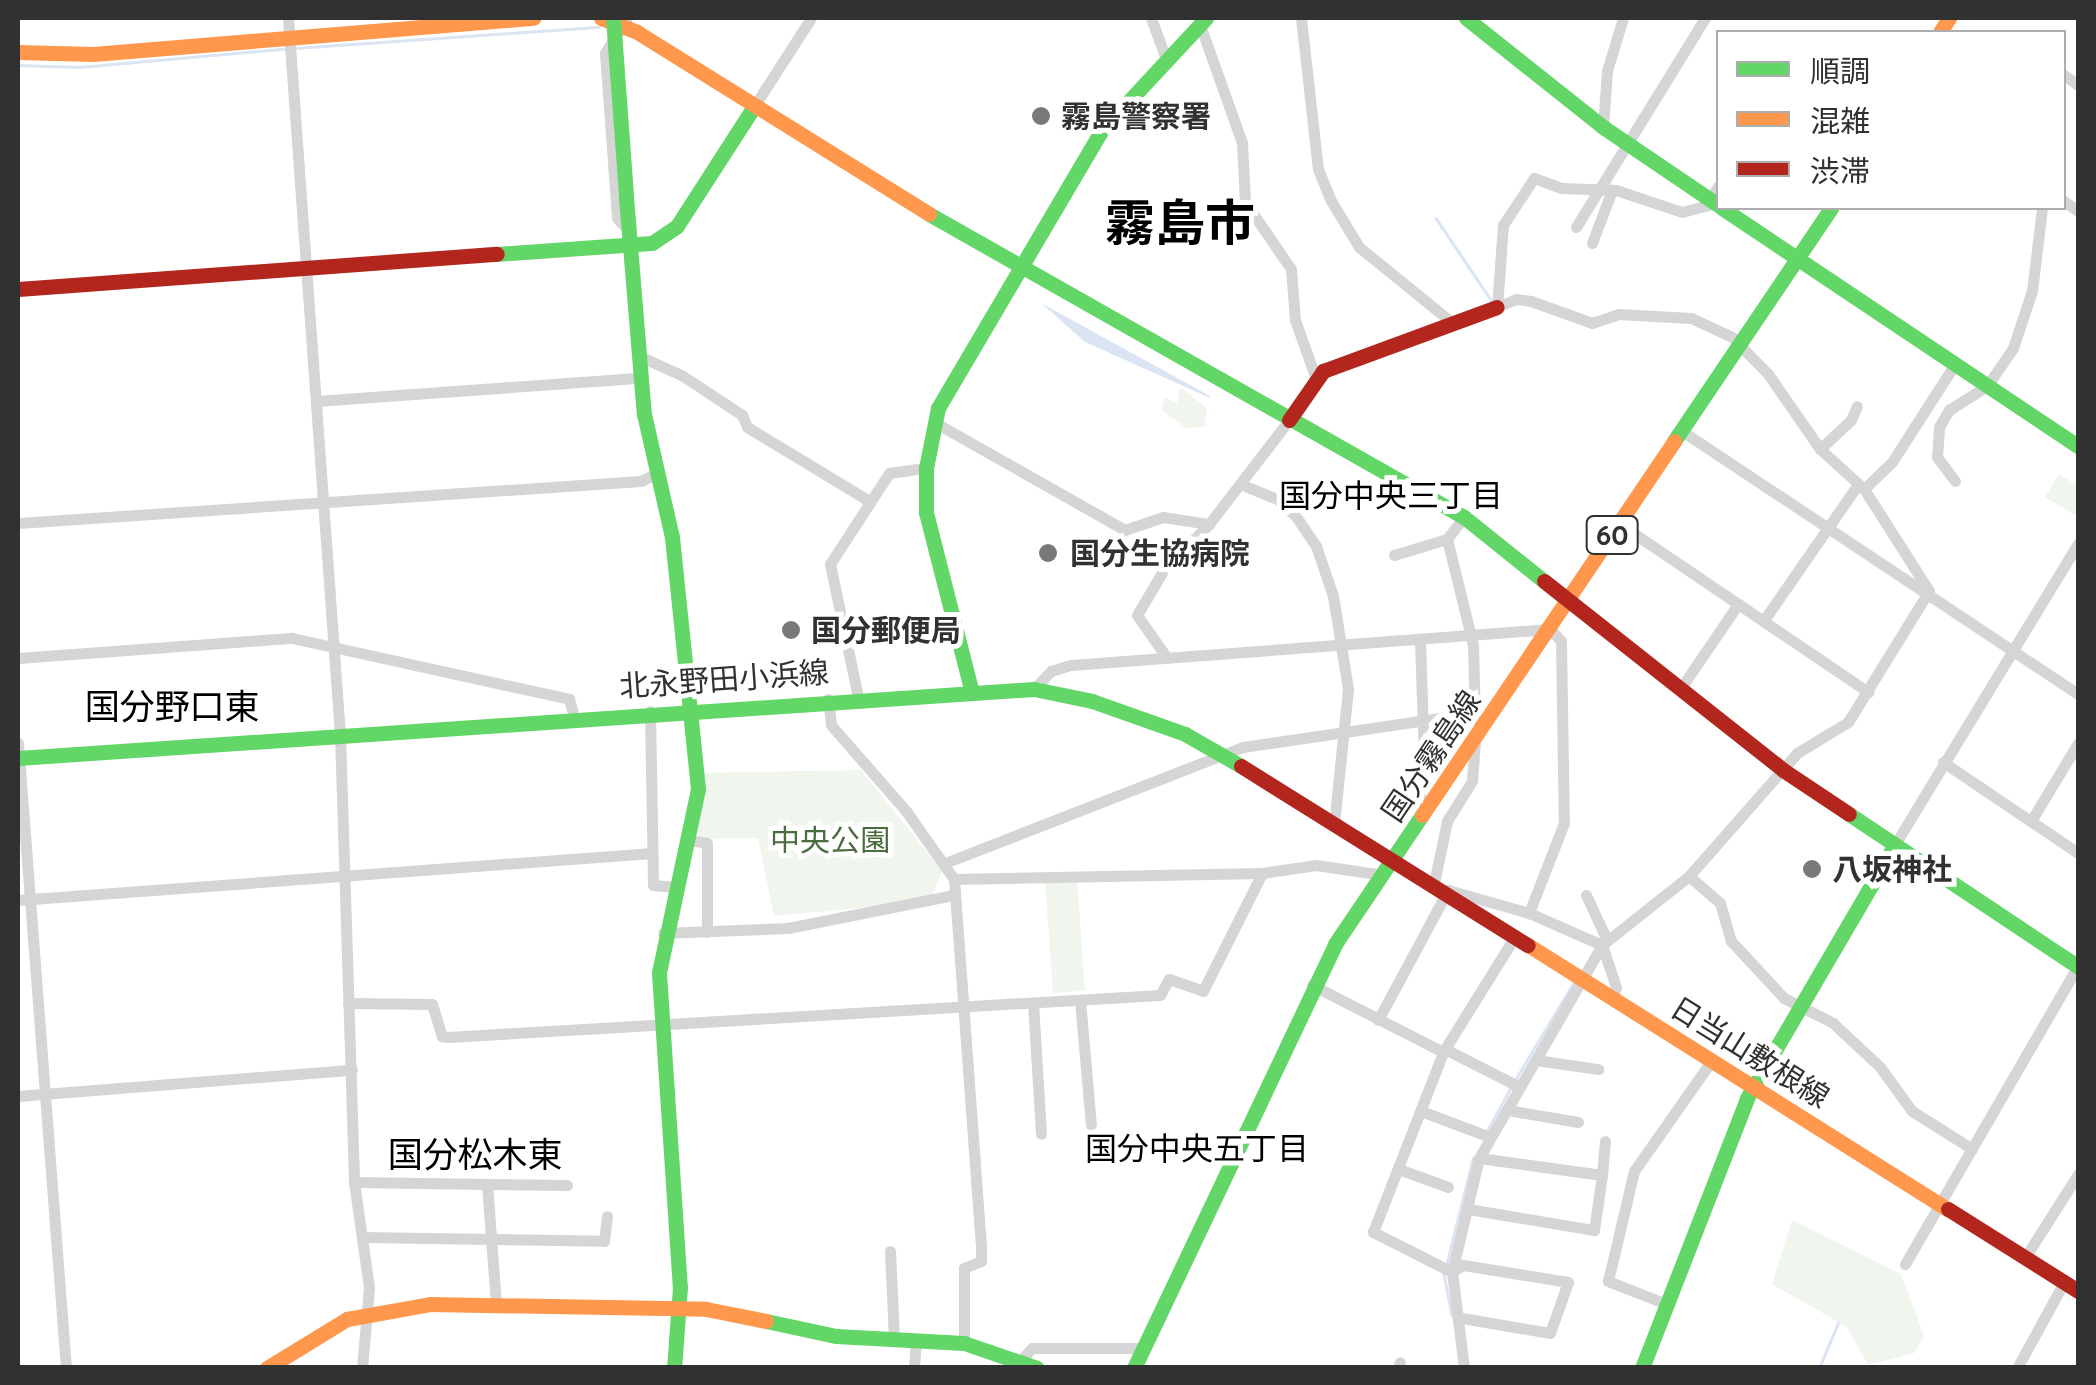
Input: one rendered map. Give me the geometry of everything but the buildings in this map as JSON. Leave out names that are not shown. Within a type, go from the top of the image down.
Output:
[{"type":"street","points":[[288,18],[340,734],[354,1182],[369,1313],[362,1368]]},
{"type":"street","points":[[18,52],[93,54],[290,43],[458,20],[534,18]]},
{"type":"street","points":[[601,18],[621,20],[753,108],[1017,269],[1464,517],[1784,770],[2078,966],[1905,1264]]},
{"type":"street","points":[[18,289],[662,239],[677,226],[811,18]]},
{"type":"street","points":[[1151,18],[1166,59]]},
{"type":"street","points":[[1301,18],[1318,169],[1330,199],[1360,247],[1450,321]]},
{"type":"street","points":[[1603,127],[1608,71],[1623,18]]},
{"type":"street","points":[[1576,227],[1705,18]]},
{"type":"street","points":[[621,20],[626,198],[640,378],[672,537],[694,708],[698,788],[690,840],[663,934],[663,1025],[680,1309],[674,1368]]},
{"type":"street","points":[[621,20],[605,53],[617,218],[630,239]]},
{"type":"street","points":[[971,689],[929,534],[926,468],[934,422],[1017,269],[1102,130],[1201,20],[1242,142],[1246,202],[1291,268],[1295,320],[1314,376]]},
{"type":"street","points":[[1476,21],[1628,146],[1716,199]]},
{"type":"street","points":[[1497,307],[1504,225],[1534,178],[1562,188],[1612,190],[1682,212],[1716,200]]},
{"type":"street","points":[[1592,242],[1612,190]]},
{"type":"street","name":"国分霧島線","points":[[1134,1368],[1312,985],[1475,742],[1479,719],[1550,629],[1830,210]]},
{"type":"street","points":[[1955,481],[1937,457],[1939,427],[1949,410],[1987,386],[2013,348],[2032,290],[2042,210]]},
{"type":"street","points":[[1742,212],[1798,259],[2078,446]]},
{"type":"street","points":[[1167,658],[1137,615],[1162,571],[1209,524],[1289,420],[1314,376],[1516,298],[1592,323],[1619,314],[1691,318],[1741,345],[1820,449],[1861,487],[1929,591]]},
{"type":"street","points":[[639,356],[683,376],[742,415],[748,427],[869,502]]},
{"type":"street","points":[[1764,620],[1826,526],[1861,487],[1892,462],[1955,364]]},
{"type":"street","points":[[316,402],[640,378]]},
{"type":"street","points":[[1820,449],[1852,420],[1858,406]]},
{"type":"street","points":[[934,422],[1120,529],[1163,516],[1209,524]]},
{"type":"street","points":[[1682,431],[1929,591],[2078,694]]},
{"type":"street","points":[[858,697],[830,564],[889,473],[926,468]]},
{"type":"street","points":[[18,524],[641,481],[657,473]]},
{"type":"street","points":[[1240,484],[1278,498],[1316,546],[1344,646],[1343,728],[1334,825]]},
{"type":"street","points":[[1394,555],[1447,540],[1464,517]]},
{"type":"street","points":[[1620,524],[1868,692]]},
{"type":"street","points":[[944,863],[1134,794],[1221,754],[1343,728],[1424,718],[1479,719],[1471,637],[1447,540]]},
{"type":"street","points":[[1642,1368],[1752,1086],[1943,762],[2078,544]]},
{"type":"street","points":[[1464,1368],[1462,1318],[1446,1270],[1468,1210],[1485,1136],[1506,1110],[1514,1084],[1536,1060],[1600,942],[1689,876],[1797,753],[1848,722],[1929,591]]},
{"type":"street","points":[[1682,688],[1738,604]]},
{"type":"street","points":[[1034,689],[1060,667],[1550,629],[1561,641],[1564,823],[1529,913]]},
{"type":"street","points":[[18,658],[292,638],[569,699],[574,717]]},
{"type":"street","points":[[1420,640],[1424,718],[1418,794],[1429,807]]},
{"type":"street","name":"北永野田小浜線","points":[[18,753],[971,689],[1034,689],[1147,718],[1221,754],[1334,825],[1388,868]]},
{"type":"street","points":[[828,699],[830,725],[954,879],[982,1261],[964,1268],[964,1342]]},
{"type":"street","points":[[650,711],[654,885],[676,888]]},
{"type":"street","points":[[1378,1020],[1437,891],[1447,821],[1472,781],[1475,742]]},
{"type":"street","points":[[2031,821],[2078,743]]},
{"type":"street","points":[[18,753],[33,900],[66,1368]]},
{"type":"street","points":[[1943,762],[2078,853]]},
{"type":"street","points":[[690,840],[707,843],[707,932]]},
{"type":"street","points":[[18,900],[652,853]]},
{"type":"street","points":[[954,879],[1262,872],[1316,865],[1388,868]]},
{"type":"street","name":"日当山敷根線","points":[[1388,868],[1437,891],[1514,938],[2072,1286]]},
{"type":"street","points":[[348,1003],[432,1004],[442,1036],[448,1037],[1160,996],[1170,979],[1202,992],[1262,872]]},
{"type":"street","points":[[1689,876],[1720,903],[1731,941],[1798,1004],[1813,1007],[1845,1034],[1912,1111],[1972,1149]]},
{"type":"street","points":[[1437,891],[1458,890],[1600,942]]},
{"type":"street","points":[[663,934],[788,928],[953,895]]},
{"type":"street","points":[[1586,895],[1616,987],[1612,998]]},
{"type":"street","points":[[1462,1318],[1550,1332],[1568,1282],[1463,1264],[1446,1270],[1373,1232],[1401,1170],[1444,1050],[1514,938]]},
{"type":"street","points":[[1312,985],[1514,1084]]},
{"type":"street","points":[[1080,1000],[1091,1124]]},
{"type":"street","points":[[1033,1003],[1041,1134]]},
{"type":"street","points":[[1536,1060],[1598,1069]]},
{"type":"street","points":[[1669,1305],[1608,1282],[1634,1170],[1712,1060]]},
{"type":"street","points":[[18,1096],[352,1070]]},
{"type":"street","points":[[1506,1110],[1578,1122]]},
{"type":"street","points":[[1420,1111],[1485,1136]]},
{"type":"street","points":[[1468,1210],[1594,1230],[1605,1141]]},
{"type":"street","points":[[1480,1158],[1602,1175]]},
{"type":"street","points":[[1401,1170],[1448,1188]]},
{"type":"street","points":[[2026,1256],[2078,1174]]},
{"type":"street","points":[[354,1182],[567,1185]]},
{"type":"street","points":[[487,1184],[496,1304]]},
{"type":"street","points":[[362,1237],[604,1241],[607,1216]]},
{"type":"street","points":[[890,1252],[894,1339]]},
{"type":"street","points":[[2017,1368],[2072,1286]]},
{"type":"street","points":[[267,1368],[326,1328],[408,1305],[680,1309],[836,1336],[964,1342],[1029,1363],[1032,1348],[1142,1348]]},
{"type":"street","points":[[914,1368],[916,1340]]},
{"type":"green space","points":[[1180,387],[1207,408],[1204,427],[1186,428],[1161,409],[1165,398],[1177,403]]},
{"type":"green space","points":[[2059,474],[2078,486],[2078,517],[2045,497]]},
{"type":"green space","name":"中央公園","points":[[861,770],[942,871],[930,901],[774,916],[758,838],[699,839],[698,773]]},
{"type":"green space","points":[[1077,878],[1085,991],[1053,993],[1045,880]]},
{"type":"green space","points":[[1792,1220],[1901,1274],[1924,1336],[1914,1353],[1868,1365],[1847,1327],[1772,1284]]},
{"type":"shaded area","points":[[1041,303],[1210,396],[1210,398],[1085,342]]},
{"type":"waterway","points":[[296,48],[599,27]]},
{"type":"waterway","points":[[18,65],[80,67],[283,49]]},
{"type":"waterway","points":[[1436,218],[1491,300]]},
{"type":"waterway","points":[[1515,1080],[1575,980]]},
{"type":"waterway","points":[[1486,1133],[1511,1087]]},
{"type":"waterway","points":[[1446,1266],[1473,1158]]},
{"type":"waterway","points":[[1444,1274],[1452,1315]]},
{"type":"waterway","points":[[1819,1368],[1838,1323]]},
{"type":"traffic: fast","points":[[613,18],[626,197]]},
{"type":"traffic: fast","points":[[971,689],[926,513],[926,468],[938,408],[1102,130],[1206,18]]},
{"type":"traffic: fast","points":[[1466,18],[1603,127],[1716,204]]},
{"type":"traffic: fast","points":[[497,254],[652,243],[677,226],[753,108]]},
{"type":"traffic: fast","points":[[626,197],[644,414],[672,537],[698,789],[659,973],[680,1287],[674,1368]]},
{"type":"traffic: fast","points":[[1725,210],[2078,446]]},
{"type":"traffic: fast","points":[[1674,441],[1830,210]]},
{"type":"traffic: fast","points":[[929,214],[1464,517],[1544,581]]},
{"type":"traffic: fast","points":[[18,758],[1034,689],[1092,701],[1185,734],[1241,766]]},
{"type":"traffic: fast","points":[[1849,814],[2078,967]]},
{"type":"traffic: fast","points":[[1134,1368],[1335,944],[1422,815]]},
{"type":"traffic: fast","points":[[1642,1368],[1747,1098],[1894,846]]},
{"type":"traffic: fast","points":[[766,1321],[836,1336],[964,1343],[1037,1368]]},
{"type":"traffic: slow","points":[[18,52],[93,54],[534,18]]},
{"type":"traffic: slow","points":[[601,18],[637,32],[929,214]]},
{"type":"traffic: slow","points":[[1941,30],[1949,18]]},
{"type":"traffic: slow","points":[[1422,815],[1674,441]]},
{"type":"traffic: slow","points":[[1528,945],[1948,1209]]},
{"type":"traffic: slow","points":[[267,1368],[347,1319],[430,1304],[706,1309],[766,1321]]},
{"type":"traffic: jam","points":[[18,289],[497,254]]},
{"type":"traffic: jam","points":[[1289,420],[1323,371],[1497,307]]},
{"type":"traffic: jam","points":[[1544,581],[1783,770],[1849,814]]},
{"type":"traffic: jam","points":[[1241,766],[1528,945]]},
{"type":"traffic: jam","points":[[1948,1209],[2078,1291]]},
{"type":"place","name":"霧島警察署","points":[[1041,116]]},
{"type":"place","name":"国分生協病院","points":[[1048,553]]},
{"type":"place","name":"国分郵便局","points":[[791,630]]},
{"type":"place","name":"八坂神社","points":[[1812,869]]},
{"type":"district","name":"霧島市","points":[[1180,223]]},
{"type":"district","name":"国分中央三丁目","points":[[1391,495]]},
{"type":"district","name":"国分野口東","points":[[172,706]]},
{"type":"district","name":"国分中央五丁目","points":[[1197,1148]]},
{"type":"district","name":"国分松木東","points":[[475,1154]]}]
